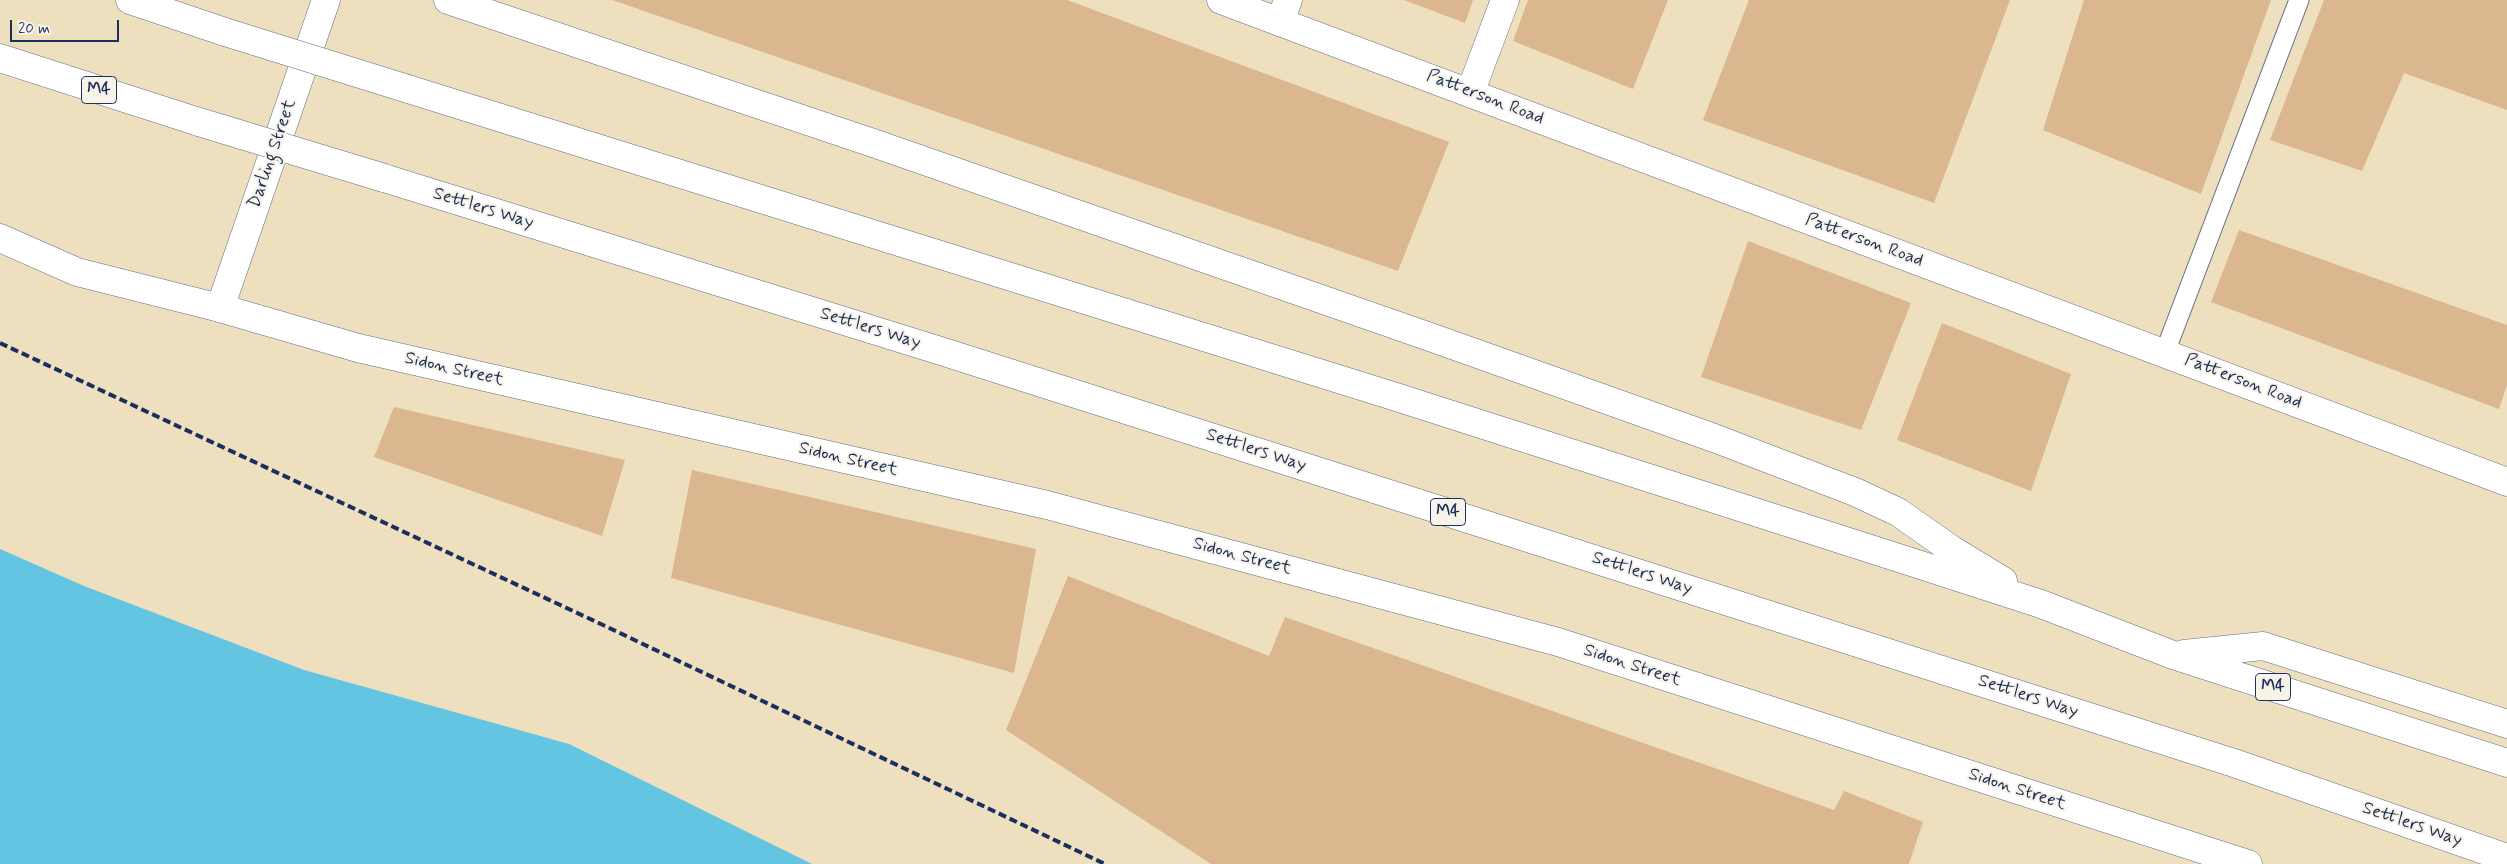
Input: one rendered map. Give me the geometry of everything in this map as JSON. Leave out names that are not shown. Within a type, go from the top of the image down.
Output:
[{"type":"main road","name":"M4","points":[[130,0],[225,32],[1393,396],[2040,604],[2173,655],[2507,764]]},
{"type":"main road","name":"Darling Street","points":[[220,308],[326,0]]},
{"type":"main road","points":[[448,0],[866,141],[1430,337],[1723,442],[1854,492],[1898,512],[1952,550],[2040,604]]},
{"type":"main road","name":"Patterson Road","points":[[1221,0],[1284,11],[1470,93],[2506,478]]},
{"type":"main road","points":[[1470,93],[1505,0]]},
{"type":"main road","name":"Settlers Way","points":[[0,58],[199,122],[944,352],[2206,754],[2507,858]]},
{"type":"main road","name":"Sidon Street","points":[[0,238],[77,272],[220,308],[358,348],[1047,505],[1558,642],[2248,864]]},
{"type":"main road","points":[[2173,655],[2263,646],[2507,724]]},
{"type":"lane","points":[[2165,352],[2299,0]]},
{"type":"water","points":[[0,549],[84,586],[304,670],[569,744],[812,864],[0,864]]},
{"type":"building","points":[[612,0],[1067,0],[1449,142],[1398,271]]},
{"type":"building","points":[[1404,0],[1473,0],[1465,23]]},
{"type":"building","points":[[1528,0],[1668,0],[1633,89],[1513,41]]},
{"type":"building","points":[[1749,0],[2010,0],[1934,203],[1703,120]]},
{"type":"building","points":[[2084,0],[2271,0],[2201,194],[2043,130]]},
{"type":"building","points":[[2324,0],[2507,0],[2507,110],[2404,73],[2362,171],[2270,140]]},
{"type":"building","points":[[2239,230],[2507,325],[2507,385],[2499,409],[2211,302]]},
{"type":"building","points":[[1748,241],[1911,303],[1861,430],[1701,377]]},
{"type":"building","points":[[1942,323],[2071,374],[2031,491],[1897,440]]},
{"type":"building","points":[[394,407],[625,460],[602,536],[374,457]]},
{"type":"building","points":[[692,470],[1036,549],[1014,673],[671,578]]},
{"type":"building","points":[[1068,576],[1269,656],[1285,617],[1834,810],[1844,791],[1923,822],[1909,864],[1211,864],[1006,730]]},
{"type":"railway","points":[[0,343],[603,625],[1105,864]]}]
